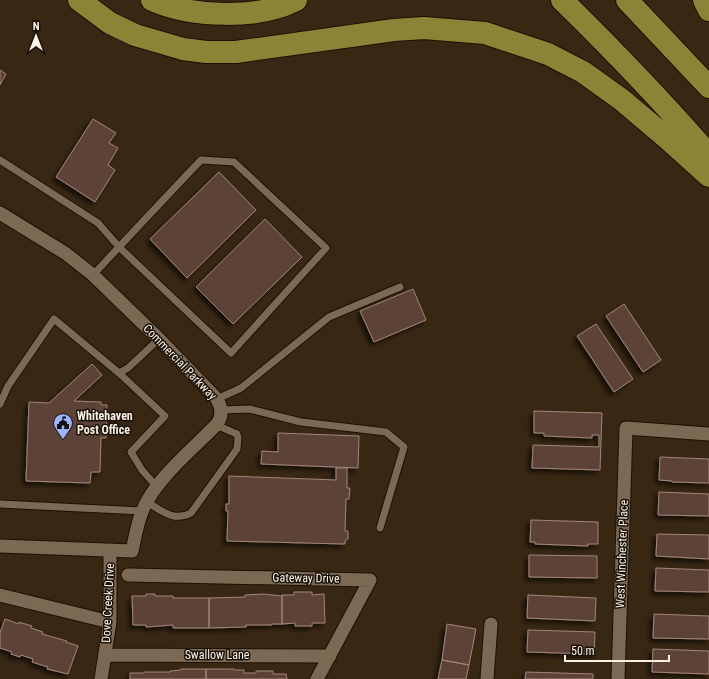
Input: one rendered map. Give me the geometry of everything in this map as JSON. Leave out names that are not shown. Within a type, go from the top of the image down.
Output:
[{"type":"highway","points":[[79,0],[110,23],[136,35],[183,49],[206,52],[236,52],[394,30],[424,28],[485,33],[548,54],[582,72],[622,100],[709,176]]},
{"type":"highway","points":[[152,0],[185,10],[217,14],[248,13],[269,9],[296,0]]},
{"type":"highway","points":[[562,0],[616,53],[709,155]]},
{"type":"highway","points":[[627,0],[709,87]]},
{"type":"highway","points":[[704,0],[709,10]]},
{"type":"street","name":"Commercial Parkway","points":[[0,213],[65,253],[93,275],[159,339],[219,404],[221,416],[216,425],[167,474],[144,506],[132,551],[110,550]]},
{"type":"street","name":"West Winchester Place","points":[[618,679],[626,428],[709,434]]},
{"type":"street","points":[[0,546],[110,550]]},
{"type":"street","name":"Dove Creek Drive","points":[[101,679],[110,622],[110,550]]},
{"type":"street","name":"Gateway Drive","points":[[128,575],[370,580],[317,679]]},
{"type":"street","points":[[0,595],[110,622]]},
{"type":"street","points":[[487,679],[491,624]]},
{"type":"street","name":"Swallow Lane","points":[[105,655],[330,656]]},
{"type":"lane","points":[[0,160],[98,224],[119,247],[231,353],[326,248],[234,162],[201,160],[119,247],[93,275]]},
{"type":"lane","points":[[219,404],[329,317],[400,288]]},
{"type":"lane","points":[[0,404],[8,386],[54,319],[119,373],[165,416],[130,452],[142,470],[157,487]]},
{"type":"lane","points":[[119,373],[128,368],[159,339]]},
{"type":"lane","points":[[219,404],[301,422],[386,432],[404,447],[380,528]]},
{"type":"lane","points":[[0,504],[144,506],[174,517],[183,517],[191,514],[237,449],[237,434],[216,425]]},
{"type":"building","points":[[0,70],[6,74],[0,85]]},
{"type":"building","points":[[93,119],[116,133],[109,143],[118,148],[108,165],[115,170],[95,202],[56,177]]},
{"type":"building","points":[[219,172],[256,210],[187,278],[150,239]]},
{"type":"building","points":[[265,219],[302,257],[233,324],[196,287]]},
{"type":"building","points":[[413,289],[426,320],[374,342],[360,311]]},
{"type":"building","points":[[624,304],[661,360],[643,372],[606,316]]},
{"type":"building","points":[[596,324],[633,379],[614,392],[577,336]]},
{"type":"building","points":[[92,364],[102,375],[74,401],[101,402],[101,405],[107,405],[106,438],[101,438],[100,472],[91,472],[90,483],[26,481],[29,402],[49,403]]},
{"type":"building","points":[[534,411],[602,413],[600,470],[532,468],[533,445],[599,447],[599,435],[592,435],[592,438],[544,436],[544,433],[534,433]]},
{"type":"building","points":[[278,433],[359,436],[358,468],[261,464],[262,451],[278,452]]},
{"type":"building","points":[[660,457],[709,459],[709,483],[672,482],[659,480]]},
{"type":"building","points":[[336,468],[347,468],[347,488],[350,488],[349,499],[346,499],[345,531],[348,531],[348,539],[345,541],[345,544],[227,541],[228,511],[226,511],[226,504],[229,504],[229,476],[336,480]]},
{"type":"building","points":[[659,492],[709,494],[709,516],[658,515]]},
{"type":"building","points":[[531,520],[598,522],[598,544],[588,544],[588,546],[535,544],[535,542],[530,542]]},
{"type":"building","points":[[657,534],[709,535],[709,559],[656,556]]},
{"type":"building","points":[[529,555],[597,556],[597,578],[529,577]]},
{"type":"building","points":[[656,568],[709,570],[709,592],[655,591]]},
{"type":"building","points":[[294,592],[312,592],[312,595],[324,594],[325,623],[312,623],[312,626],[295,626],[295,623],[282,624],[282,595],[294,595]]},
{"type":"building","points":[[146,594],[155,594],[155,596],[173,596],[173,598],[209,598],[209,628],[173,628],[173,625],[146,627],[146,625],[133,625],[132,596],[146,596]]},
{"type":"building","points":[[263,594],[282,596],[282,624],[209,628],[209,598],[245,597],[245,595]]},
{"type":"building","points":[[528,595],[596,598],[595,621],[527,618]]},
{"type":"building","points":[[654,614],[709,616],[709,639],[653,638]]},
{"type":"building","points":[[5,619],[19,624],[19,622],[32,626],[31,628],[43,632],[42,634],[67,641],[66,642],[78,646],[68,674],[47,669],[48,667],[32,662],[33,659],[21,655],[20,657],[11,654],[12,652],[0,648],[0,633]]},
{"type":"building","points":[[447,624],[476,629],[469,665],[442,660]]},
{"type":"building","points":[[528,630],[595,632],[594,654],[527,652]]},
{"type":"building","points":[[653,649],[709,651],[709,674],[652,672]]},
{"type":"building","points":[[442,660],[469,665],[466,679],[438,679]]},
{"type":"building","points":[[181,669],[206,669],[206,679],[130,679],[130,673],[170,672]]},
{"type":"building","points":[[206,669],[244,670],[244,673],[273,671],[273,674],[286,674],[287,679],[206,679]]},
{"type":"building","points":[[526,672],[593,674],[593,679],[525,679]]},
{"type":"place","name":"Whitehaven Post Office","points":[[63,440]]}]
